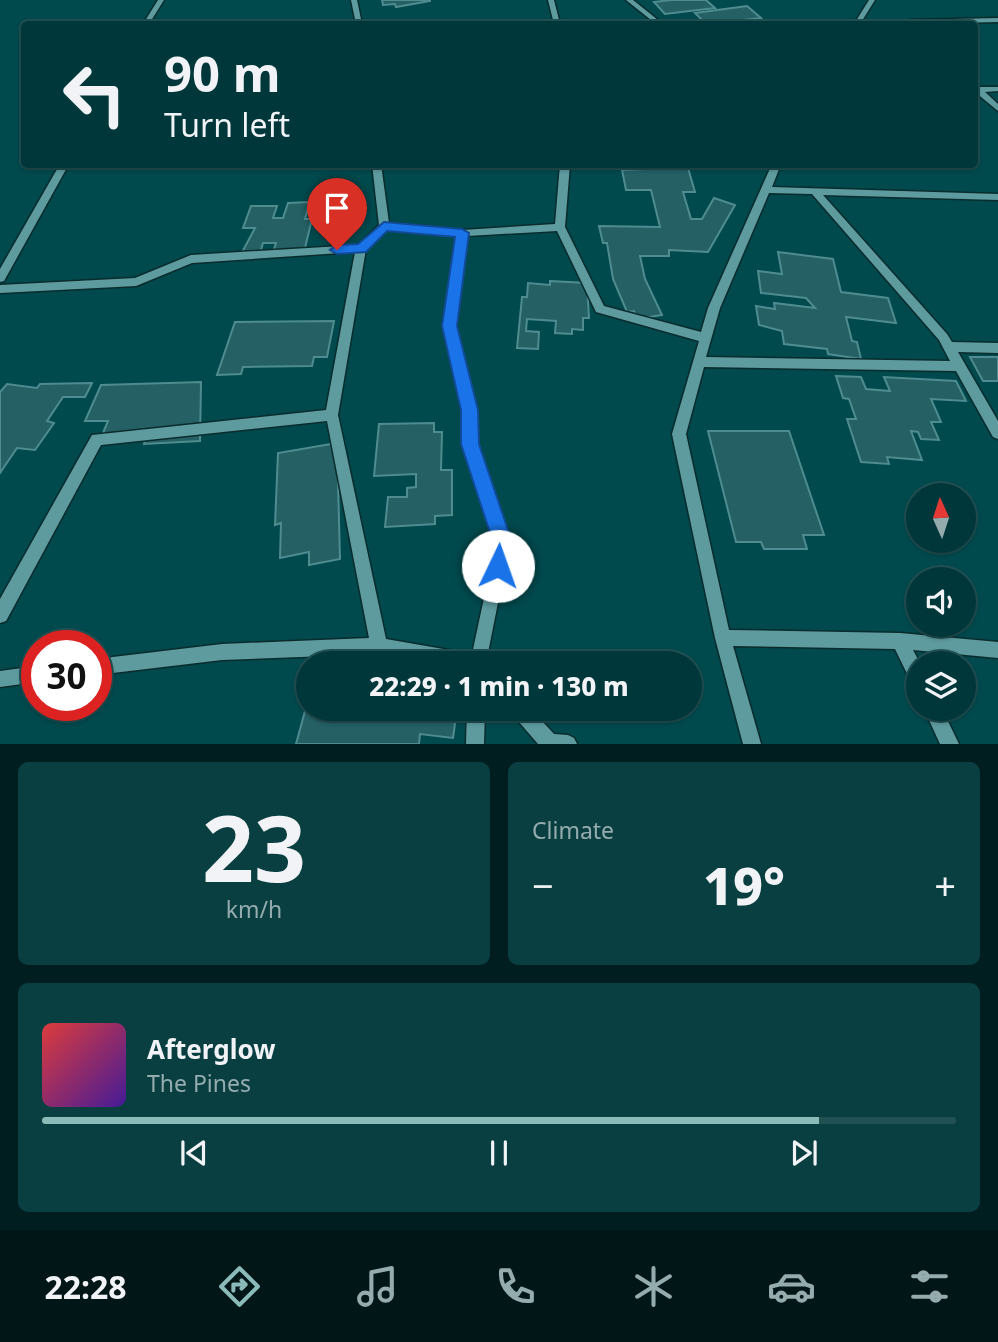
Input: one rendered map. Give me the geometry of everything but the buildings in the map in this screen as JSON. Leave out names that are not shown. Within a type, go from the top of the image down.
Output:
[{"type":"street","points":[[148,21],[161,0]]},
{"type":"street","points":[[354,0],[358,21]]},
{"type":"street","points":[[551,0],[556,21]]},
{"type":"street","points":[[629,0],[656,21]]},
{"type":"street","points":[[859,21],[872,0]]},
{"type":"street","points":[[954,21],[998,20]]},
{"type":"street","points":[[978,89],[998,89]]},
{"type":"street","points":[[978,91],[998,110]]},
{"type":"street","points":[[0,278],[63,168]]},
{"type":"street","points":[[377,168],[384,226]]},
{"type":"street","points":[[565,168],[560,227],[600,309],[705,338]]},
{"type":"street","points":[[752,744],[723,638],[679,434],[714,308],[776,168]]},
{"type":"street","points":[[766,190],[998,197]]},
{"type":"street","points":[[815,192],[948,347],[998,433]]},
{"type":"street","points":[[379,646],[332,415],[361,248],[384,226],[462,233],[560,227]]},
{"type":"street","points":[[462,233],[450,326],[469,410],[470,444],[503,542],[480,651]]},
{"type":"street","points":[[0,289],[136,282],[191,259],[361,248]]},
{"type":"street","points":[[948,347],[998,348]]},
{"type":"street","points":[[699,362],[960,366]]},
{"type":"street","points":[[0,615],[97,439],[332,415]]},
{"type":"street","points":[[723,638],[900,641],[998,650]]},
{"type":"street","points":[[900,641],[906,653]]},
{"type":"street","points":[[112,665],[222,652],[379,646],[408,651]]},
{"type":"street","points":[[0,678],[21,676]]},
{"type":"street","points":[[475,744],[476,721]]},
{"type":"street","points":[[530,721],[550,743],[568,744]]},
{"type":"street","points":[[939,721],[950,744]]},
{"type":"route","points":[[337,250],[361,248],[384,226],[462,233],[450,326],[469,410],[470,444],[503,542],[498,566]]}]
